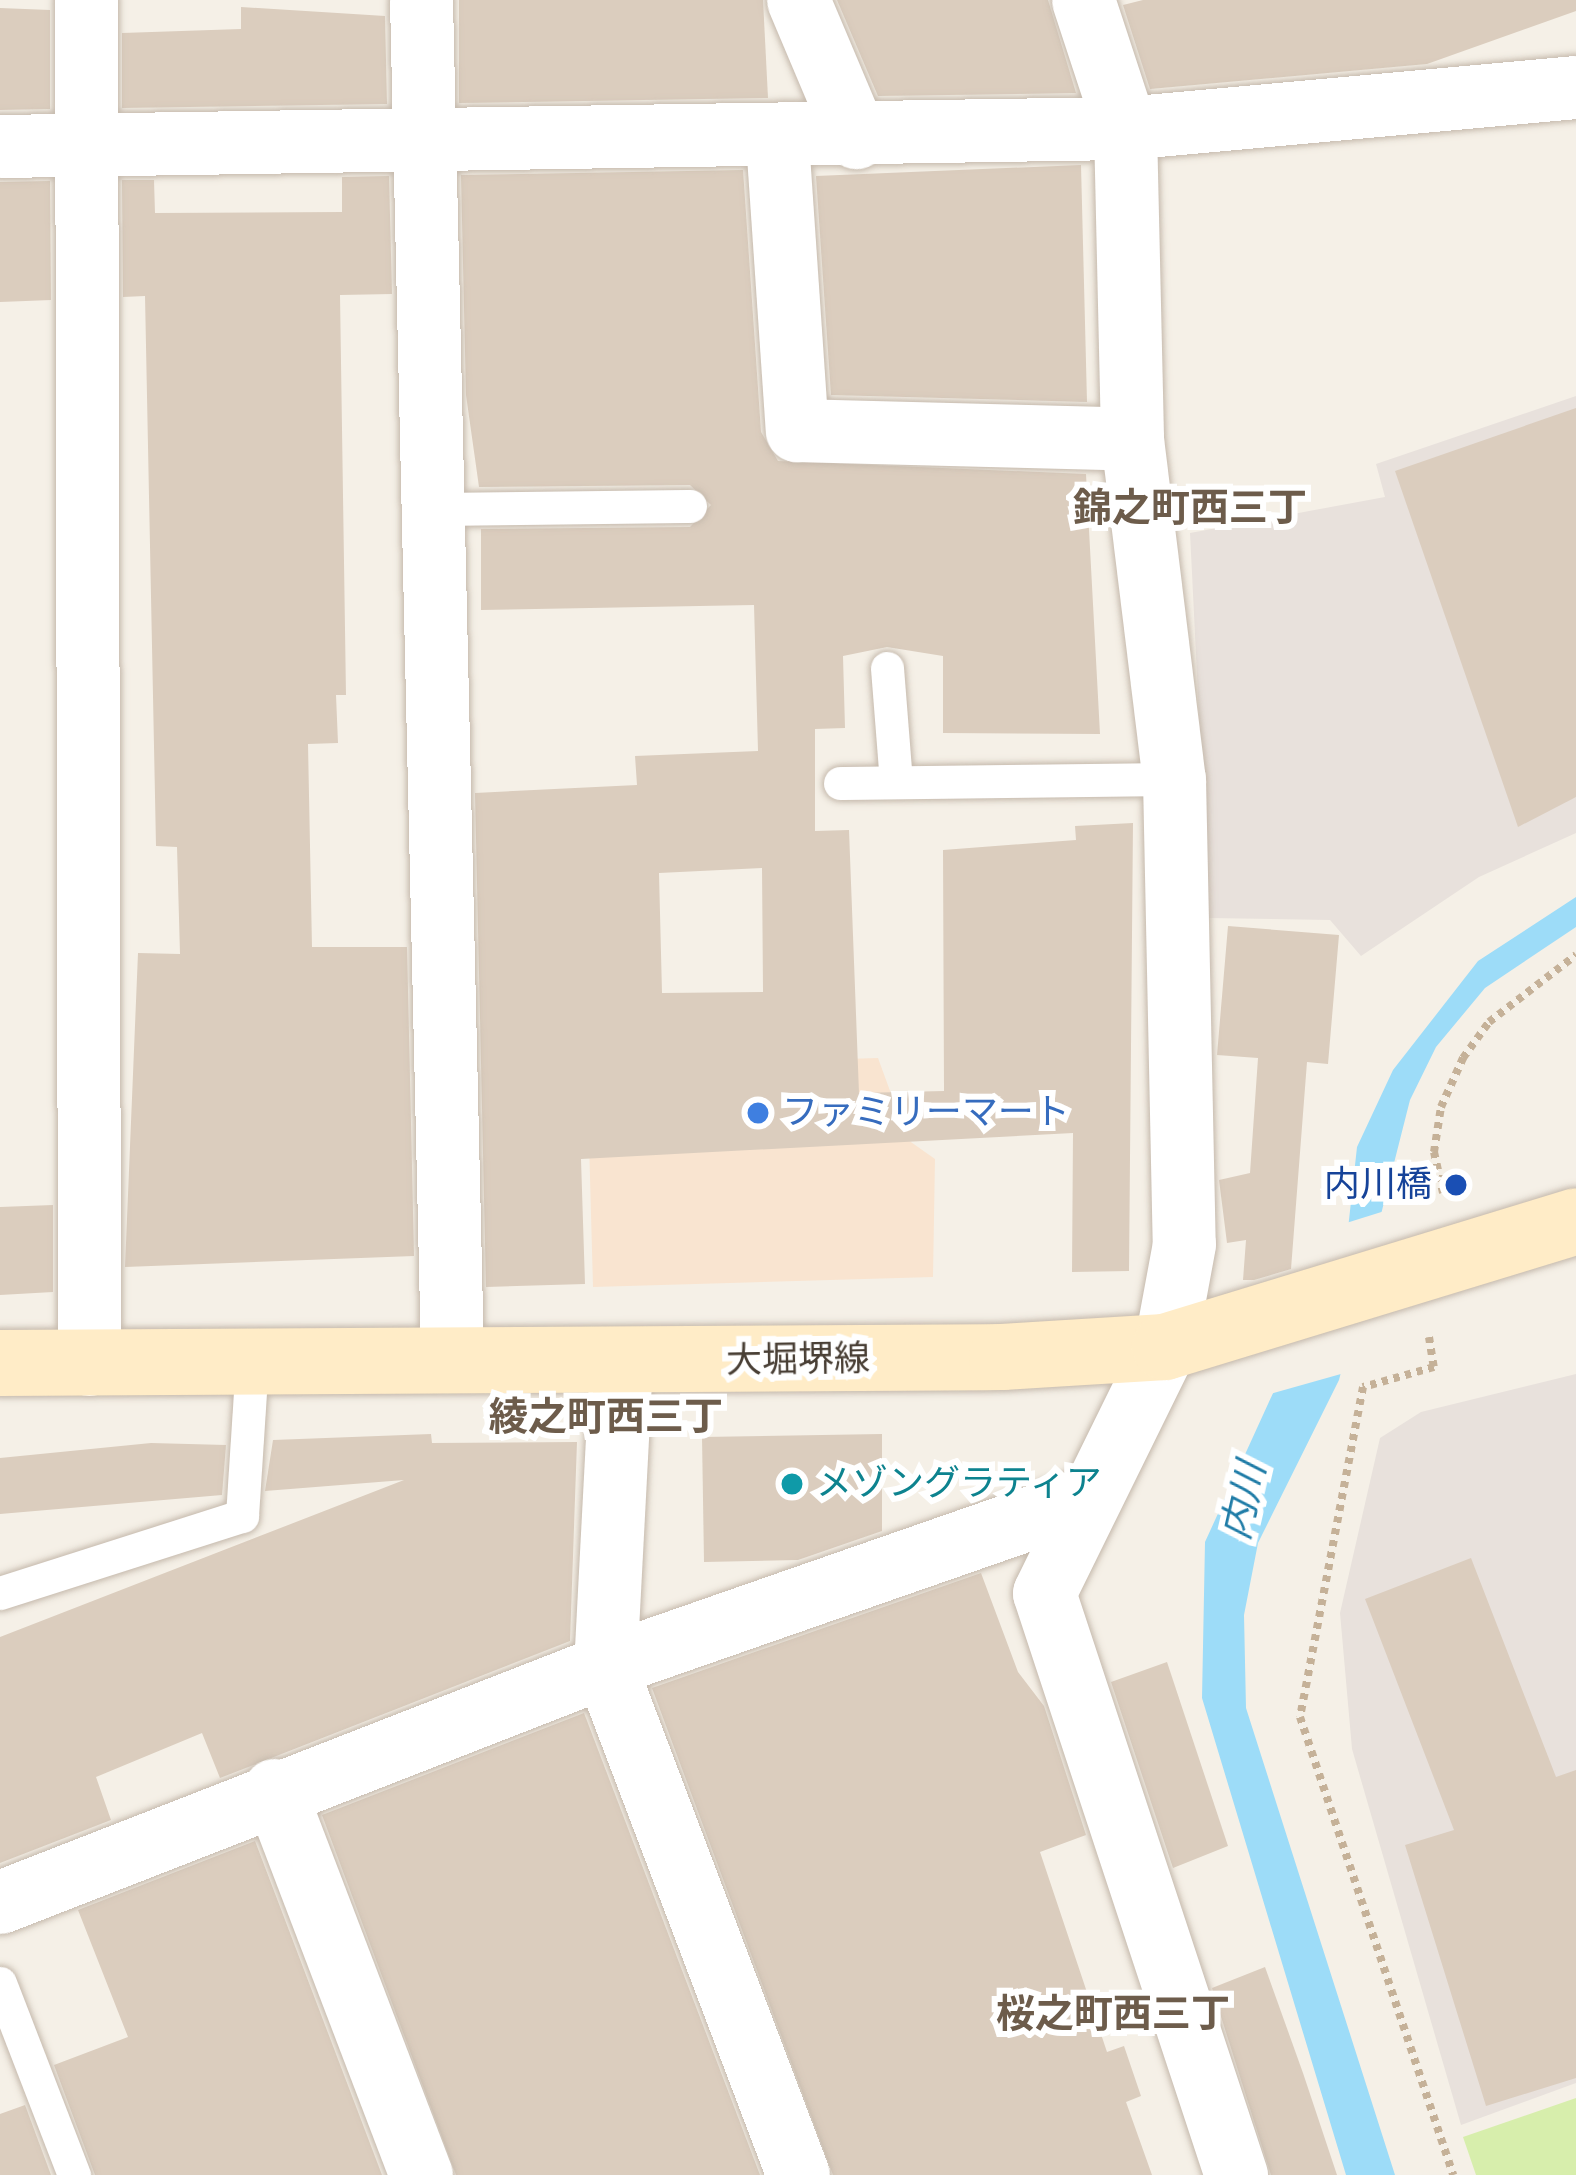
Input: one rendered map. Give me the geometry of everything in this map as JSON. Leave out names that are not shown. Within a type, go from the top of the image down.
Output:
[{"type":"main road","name":"大堀堺線","points":[[0,1363],[452,1358],[621,1362],[1165,1347],[1576,1221]]},
{"type":"street","points":[[86,0],[89,1364]]},
{"type":"street","points":[[421,0],[452,1358]]},
{"type":"street","points":[[798,0],[856,137]]},
{"type":"street","points":[[1083,0],[1126,128],[1132,440],[1174,779],[1184,1244],[1165,1347],[1044,1593],[1236,2175]]},
{"type":"street","points":[[0,146],[776,140],[1126,128],[1576,87]]},
{"type":"street","points":[[776,140],[797,430],[1132,440]]},
{"type":"street","points":[[621,1362],[605,1666],[798,2175]]},
{"type":"street","points":[[0,1902],[274,1790],[605,1666],[1090,1497]]},
{"type":"street","points":[[274,1790],[421,2175]]},
{"type":"lane","points":[[434,509],[690,506]]},
{"type":"lane","points":[[886,668],[896,782]]},
{"type":"lane","points":[[840,783],[1174,779]]},
{"type":"lane","points":[[0,1593],[242,1516],[252,1361]]},
{"type":"lane","points":[[0,1983],[74,2175]]},
{"type":"path","points":[[1445,1206],[1434,1152],[1463,1058],[1489,1022],[1576,955]]},
{"type":"path","points":[[1429,1337],[1433,1366],[1363,1388],[1300,1717],[1453,2175]]},
{"type":"shaded area","points":[[1576,396],[1576,833],[1479,877],[1361,956],[1330,920],[1209,918],[1190,533],[1385,497],[1376,464]]},
{"type":"shaded area","points":[[878,1058],[908,1140],[935,1159],[933,1277],[593,1287],[587,1067]]},
{"type":"shaded area","points":[[1576,1374],[1576,2083],[1461,2125],[1352,1749],[1340,1613],[1380,1438],[1421,1412]]},
{"type":"green space","points":[[1576,2098],[1576,2175],[1476,2175],[1463,2137]]},
{"type":"water","name":"内川","points":[[1576,897],[1576,927],[1485,988],[1436,1047],[1410,1100],[1339,1380],[1258,1543],[1244,1615],[1246,1708],[1395,2175],[1346,2175],[1202,1698],[1205,1542],[1348,1229],[1357,1147],[1393,1070],[1478,961]]},
{"type":"pier","points":[[1391,1209],[1348,1372],[1259,1397],[1343,1224]]},
{"type":"building","points":[[459,0],[763,0],[768,98],[459,103]]},
{"type":"building","points":[[837,0],[1048,0],[1076,93],[878,96]]},
{"type":"building","points":[[1143,0],[1576,0],[1576,11],[1427,64],[1150,89],[1123,5]]},
{"type":"building","points":[[241,7],[385,16],[387,104],[122,108],[122,33],[241,29]]},
{"type":"building","points":[[0,8],[50,10],[50,109],[0,110]]},
{"type":"building","points":[[1081,165],[1087,402],[831,395],[816,176]]},
{"type":"building","points":[[743,170],[761,432],[778,461],[1086,474],[1100,734],[943,733],[943,656],[887,647],[843,656],[845,728],[815,729],[815,831],[849,830],[859,1093],[944,1091],[943,850],[1076,840],[1075,826],[1133,823],[1129,1271],[1072,1272],[1073,1133],[581,1159],[585,1284],[486,1287],[475,793],[637,785],[635,756],[758,751],[754,605],[481,610],[481,529],[690,527],[711,505],[690,485],[479,487],[466,395],[461,175]],"holes":[[[762,868],[763,992],[662,993],[659,873]]]},
{"type":"building","points":[[389,176],[392,294],[340,295],[346,695],[336,695],[338,743],[308,744],[312,947],[407,947],[414,1256],[125,1267],[138,953],[180,954],[177,847],[156,846],[145,296],[123,297],[122,180],[154,180],[155,213],[342,212],[342,177]]},
{"type":"building","points":[[50,181],[51,300],[0,302],[0,182]]},
{"type":"building","points":[[1576,408],[1576,797],[1518,827],[1395,471]]},
{"type":"building","points":[[1228,926],[1339,935],[1328,1064],[1307,1062],[1291,1269],[1254,1280],[1243,1280],[1246,1240],[1227,1243],[1219,1180],[1250,1173],[1258,1058],[1217,1055]]},
{"type":"building","points":[[53,1205],[53,1292],[0,1295],[0,1207]]},
{"type":"building","points":[[431,1434],[432,1443],[577,1442],[570,1641],[220,1778],[202,1733],[96,1777],[111,1820],[0,1863],[0,1637],[404,1480],[265,1491],[273,1440]]},
{"type":"building","name":"メゾングラティア","points":[[882,1434],[882,1531],[798,1560],[704,1562],[702,1437]]},
{"type":"building","points":[[151,1443],[226,1445],[222,1495],[0,1514],[0,1458]]},
{"type":"building","points":[[1471,1558],[1556,1777],[1576,1770],[1576,2078],[1486,2106],[1405,1845],[1454,1830],[1365,1599]]},
{"type":"building","points":[[981,1573],[1018,1672],[1044,1706],[1086,1835],[1040,1852],[1107,2052],[1124,2046],[1141,2096],[1126,2102],[1152,2175],[833,2175],[652,1688]]},
{"type":"building","points":[[1167,1662],[1228,1846],[1173,1868],[1111,1682]]},
{"type":"building","points":[[584,1713],[760,2175],[456,2175],[322,1815]]},
{"type":"building","points":[[255,1841],[382,2175],[95,2175],[54,2065],[128,2037],[78,1910]]},
{"type":"building","points":[[1265,1967],[1337,2175],[1271,2175],[1212,1988]]},
{"type":"building","points":[[25,2105],[51,2175],[0,2175],[0,2114]]},
{"type":"place","name":"ファミリーマート","points":[[758,1113]]},
{"type":"place","name":"内川橋","points":[[1456,1185]]},
{"type":"place","name":"メゾングラティア","points":[[792,1484]]},
{"type":"district","name":"錦之町西三丁","points":[[1190,508]]},
{"type":"district","name":"綾之町西三丁","points":[[606,1417]]},
{"type":"district","name":"桜之町西三丁","points":[[1113,2014]]}]
